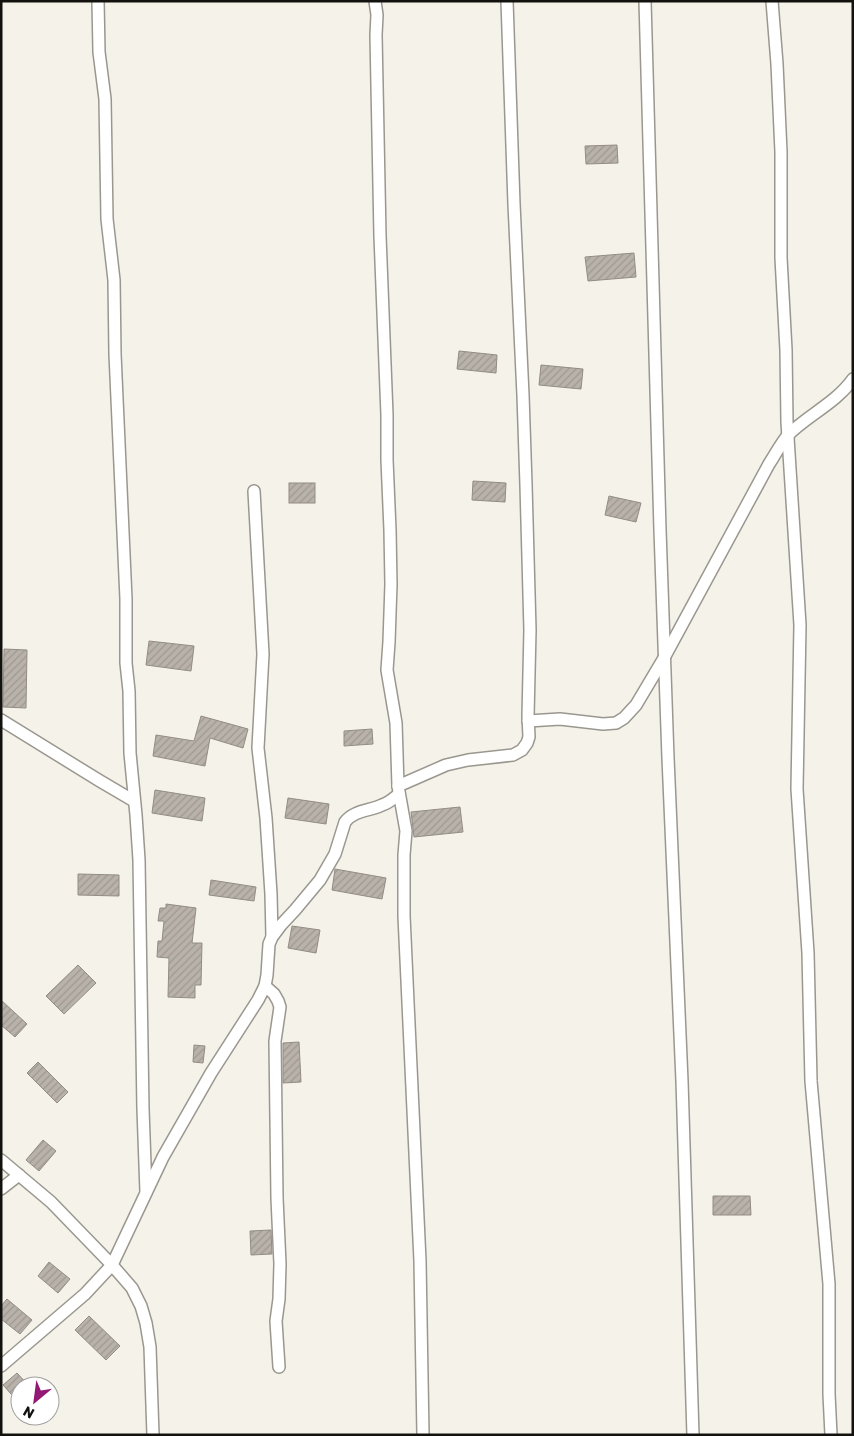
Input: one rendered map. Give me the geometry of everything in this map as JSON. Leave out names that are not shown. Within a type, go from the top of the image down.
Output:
[{"type":"street","points":[[98,1],[100,52],[105,100],[107,219],[114,280],[115,354],[126,599],[126,663],[130,753],[139,860],[146,1192]]},
{"type":"street","points":[[375,1],[377,15],[380,236],[388,415],[387,460],[390,594],[387,670],[396,723],[399,790],[406,830],[404,916],[420,1261],[423,1435]]},
{"type":"street","points":[[1,1366],[85,1294],[112,1265],[163,1157],[265,986],[269,944],[272,936],[320,880],[335,854],[348,818],[360,812],[382,806],[399,790],[446,765],[468,760],[513,755],[522,750],[527,743],[529,737],[530,630],[507,1]]},
{"type":"street","points":[[645,1],[664,658],[682,1091],[692,1435]]},
{"type":"street","points":[[772,1],[781,152],[781,258],[788,436],[800,626],[797,789],[808,953],[811,1081],[829,1284],[831,1435]]},
{"type":"street","points":[[528,721],[560,719],[603,724],[616,723],[624,718],[636,705],[664,658],[769,464],[788,436],[835,397],[853,379]]},
{"type":"street","points":[[254,491],[263,654],[258,748],[266,818],[272,936]]},
{"type":"street","points":[[1,720],[134,800]]},
{"type":"street","points":[[265,986],[274,994],[280,1007],[275,1041],[277,1198],[280,1264],[276,1320],[279,1367]]},
{"type":"street","points":[[1,1160],[51,1202],[112,1265],[132,1288],[142,1306],[150,1347],[153,1435]]},
{"type":"street","points":[[1,1189],[19,1175]]},
{"type":"building","points":[[617,145],[618,163],[586,164],[585,146]]},
{"type":"building","points":[[634,253],[636,277],[588,281],[585,257]]},
{"type":"building","points":[[459,351],[497,355],[496,373],[457,369]]},
{"type":"building","points":[[541,365],[583,369],[581,389],[539,385]]},
{"type":"building","points":[[473,481],[506,483],[505,502],[472,500]]},
{"type":"building","points":[[289,483],[315,483],[315,503],[289,503]]},
{"type":"building","points":[[609,496],[641,503],[636,522],[605,515]]},
{"type":"building","points":[[149,641],[194,646],[191,671],[146,665]]},
{"type":"building","points":[[4,649],[27,650],[26,708],[3,707]]},
{"type":"building","points":[[201,716],[248,729],[243,748],[210,738],[205,766],[153,756],[156,735],[194,741]]},
{"type":"building","points":[[372,729],[373,744],[344,746],[344,731]]},
{"type":"building","points":[[155,790],[205,798],[202,821],[152,813]]},
{"type":"building","points":[[288,798],[329,804],[326,824],[285,818]]},
{"type":"building","points":[[460,807],[463,832],[414,837],[411,812]]},
{"type":"building","points":[[335,869],[386,878],[382,899],[332,890]]},
{"type":"building","points":[[78,874],[119,875],[119,896],[78,895]]},
{"type":"building","points":[[211,880],[256,887],[254,901],[209,895]]},
{"type":"building","points":[[166,904],[196,908],[192,943],[202,943],[201,985],[195,985],[195,998],[168,997],[169,958],[157,957],[158,941],[162,941],[164,921],[158,921],[160,908],[166,908]]},
{"type":"building","points":[[292,926],[320,930],[316,953],[288,948]]},
{"type":"building","points":[[78,965],[96,983],[64,1014],[46,996]]},
{"type":"building","points":[[1,1000],[27,1024],[15,1037],[1,1025]]},
{"type":"building","points":[[299,1042],[301,1082],[283,1083],[283,1043]]},
{"type":"building","points":[[194,1045],[205,1046],[203,1063],[193,1062]]},
{"type":"building","points":[[38,1062],[68,1092],[57,1103],[27,1073]]},
{"type":"building","points":[[43,1140],[56,1151],[39,1171],[26,1160]]},
{"type":"building","points":[[713,1196],[750,1196],[751,1215],[713,1215]]},
{"type":"building","points":[[271,1230],[272,1254],[251,1255],[250,1231]]},
{"type":"building","points":[[49,1262],[70,1279],[58,1293],[38,1276]]},
{"type":"building","points":[[7,1299],[32,1320],[20,1334],[1,1319],[1,1306]]},
{"type":"building","points":[[89,1316],[120,1346],[106,1360],[75,1330]]},
{"type":"building","points":[[10,1379],[10,1393],[3,1385]]}]
